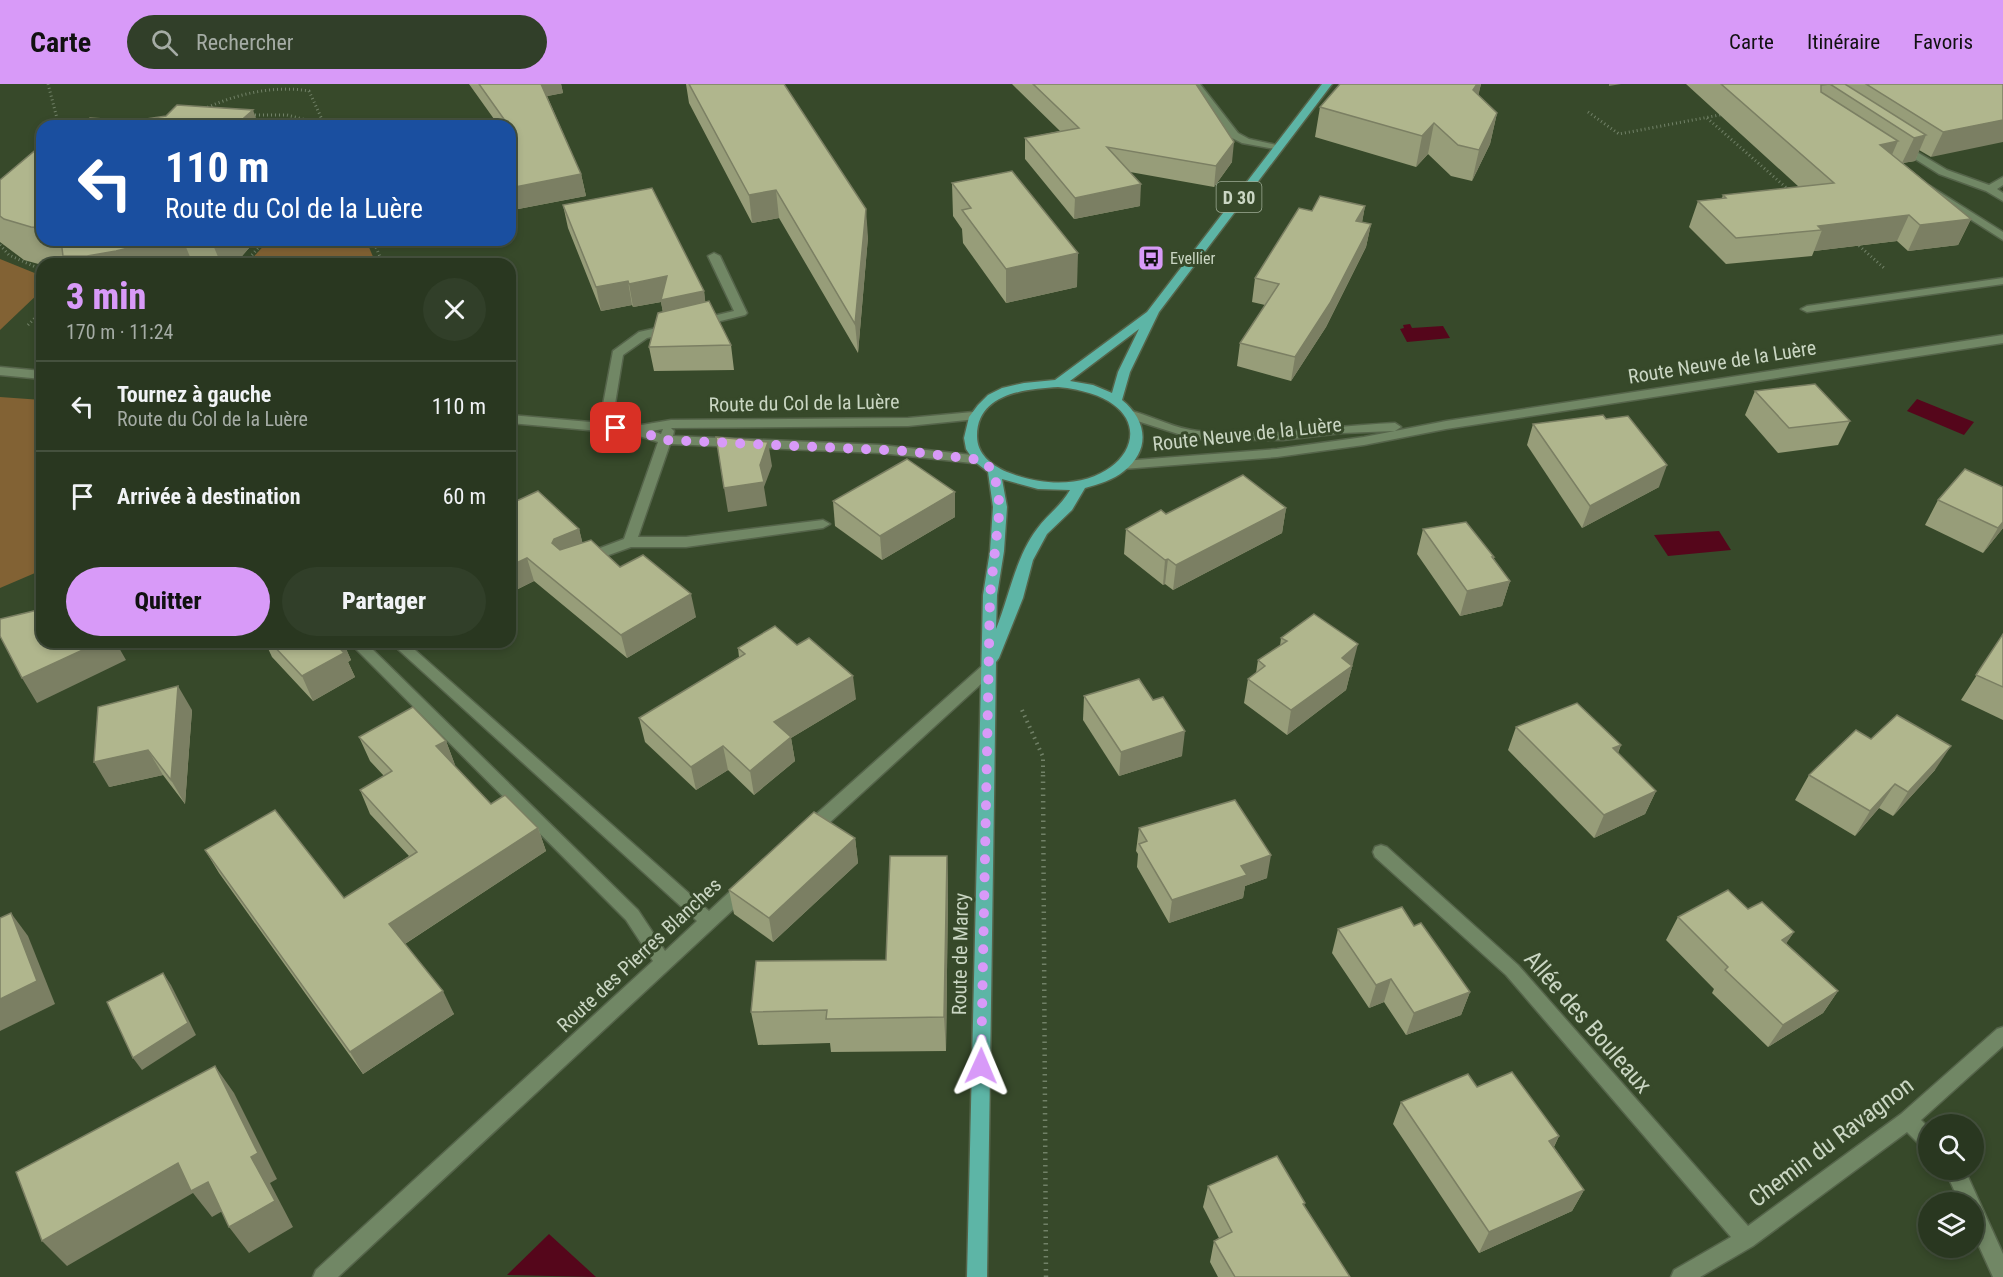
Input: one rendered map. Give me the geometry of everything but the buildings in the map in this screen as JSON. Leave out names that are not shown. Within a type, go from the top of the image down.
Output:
[{"type":"main road","name":"D 30","points":[[1116,400],[1124,372],[1153,311],[1327,84]]},
{"type":"main road","name":"D 30","points":[[1058,383],[1153,311]]},
{"type":"main road","points":[[1058,383],[1089,388],[1116,400],[1132,415],[1139,432],[1136,450],[1123,465],[1105,477],[1080,485],[1040,485],[1020,482],[994,471],[981,460],[971,446],[969,431],[973,416],[993,398],[1023,386],[1058,383]]},
{"type":"main road","name":"Route de Marcy","points":[[977,1277],[990,595],[1000,507],[994,471]]},
{"type":"main road","name":"Route de Marcy","points":[[988,669],[1016,598],[1026,560],[1042,531],[1067,507],[1080,485]]},
{"type":"street","points":[[1195,84],[1234,135],[1246,141],[1277,148]]},
{"type":"street","points":[[1894,141],[1943,172],[1990,189],[2003,198]]},
{"type":"street","points":[[1990,189],[2003,180]]},
{"type":"street","points":[[1924,185],[2003,237]]},
{"type":"street","points":[[608,410],[617,354],[643,335],[741,313],[714,256]]},
{"type":"street","points":[[1807,309],[2003,281]]},
{"type":"street","name":"Route Neuve de la Luère","points":[[1123,465],[1277,453],[1364,441],[1446,424],[2003,339]]},
{"type":"street","points":[[0,371],[36,374]]},
{"type":"street","name":"Route Neuve de la Luère","points":[[1132,415],[1194,435],[1237,437],[1446,424]]},
{"type":"street","name":"Route du Col de la Luère","points":[[635,430],[671,424],[908,422],[973,416]]},
{"type":"street","name":"Route du Col de la Luère","points":[[516,420],[635,430],[665,440],[880,449],[981,460]]},
{"type":"street","points":[[630,542],[671,424]]},
{"type":"street","points":[[567,566],[630,542],[686,542],[823,524]]},
{"type":"street","points":[[362,648],[632,915],[664,963]]},
{"type":"street","points":[[404,648],[709,921]]},
{"type":"street","points":[[796,842],[988,669]]},
{"type":"street","name":"Allée des Bouleaux","points":[[1381,852],[1512,970],[1746,1239]]},
{"type":"street","name":"Route des Pierres Blanches","points":[[324,1277],[762,874]]},
{"type":"street","name":"Chemin du Ravagnon","points":[[1681,1277],[1746,1239],[1908,1120],[2003,1035]]},
{"type":"street","points":[[1908,1120],[1918,1130]]},
{"type":"street","points":[[1984,1234],[2003,1277]]},
{"type":"path","points":[[48,84],[57,120]]},
{"type":"path","points":[[296,87],[300,84]]},
{"type":"path","points":[[199,111],[230,98],[284,86],[296,87],[309,92],[322,120]]},
{"type":"path","points":[[1588,112],[1619,134],[1729,113]]},
{"type":"path","points":[[243,116],[280,113],[298,115],[311,120]]},
{"type":"path","points":[[1707,118],[1791,192]]},
{"type":"path","points":[[1852,240],[1883,268],[1908,266],[1938,290]]},
{"type":"path","points":[[0,245],[9,255],[36,267]]},
{"type":"path","points":[[249,258],[260,246]]},
{"type":"path","points":[[28,325],[36,317]]},
{"type":"path","points":[[1019,704],[1043,757],[1046,1277]]},
{"type":"shaded area","points":[[264,246],[368,246],[374,258],[252,258]]},
{"type":"shaded area","points":[[0,259],[36,274],[36,296],[0,330]]},
{"type":"shaded area","points":[[1410,324],[1412,328],[1443,326],[1450,338],[1407,342],[1400,329],[1404,328],[1403,325]]},
{"type":"shaded area","points":[[0,397],[36,400],[36,573],[0,588]]},
{"type":"shaded area","points":[[1917,399],[1974,422],[1964,435],[1907,411]]},
{"type":"shaded area","points":[[1719,531],[1731,550],[1668,556],[1654,535]]},
{"type":"shaded area","points":[[549,1234],[596,1277],[507,1275]]},
{"type":"place","name":"Evellier","points":[[1151,258]]},
{"type":"route","points":[[616,428],[635,430],[665,440],[905,451],[981,460],[994,471],[1000,507],[997,551],[990,595],[981,1066]]}]
